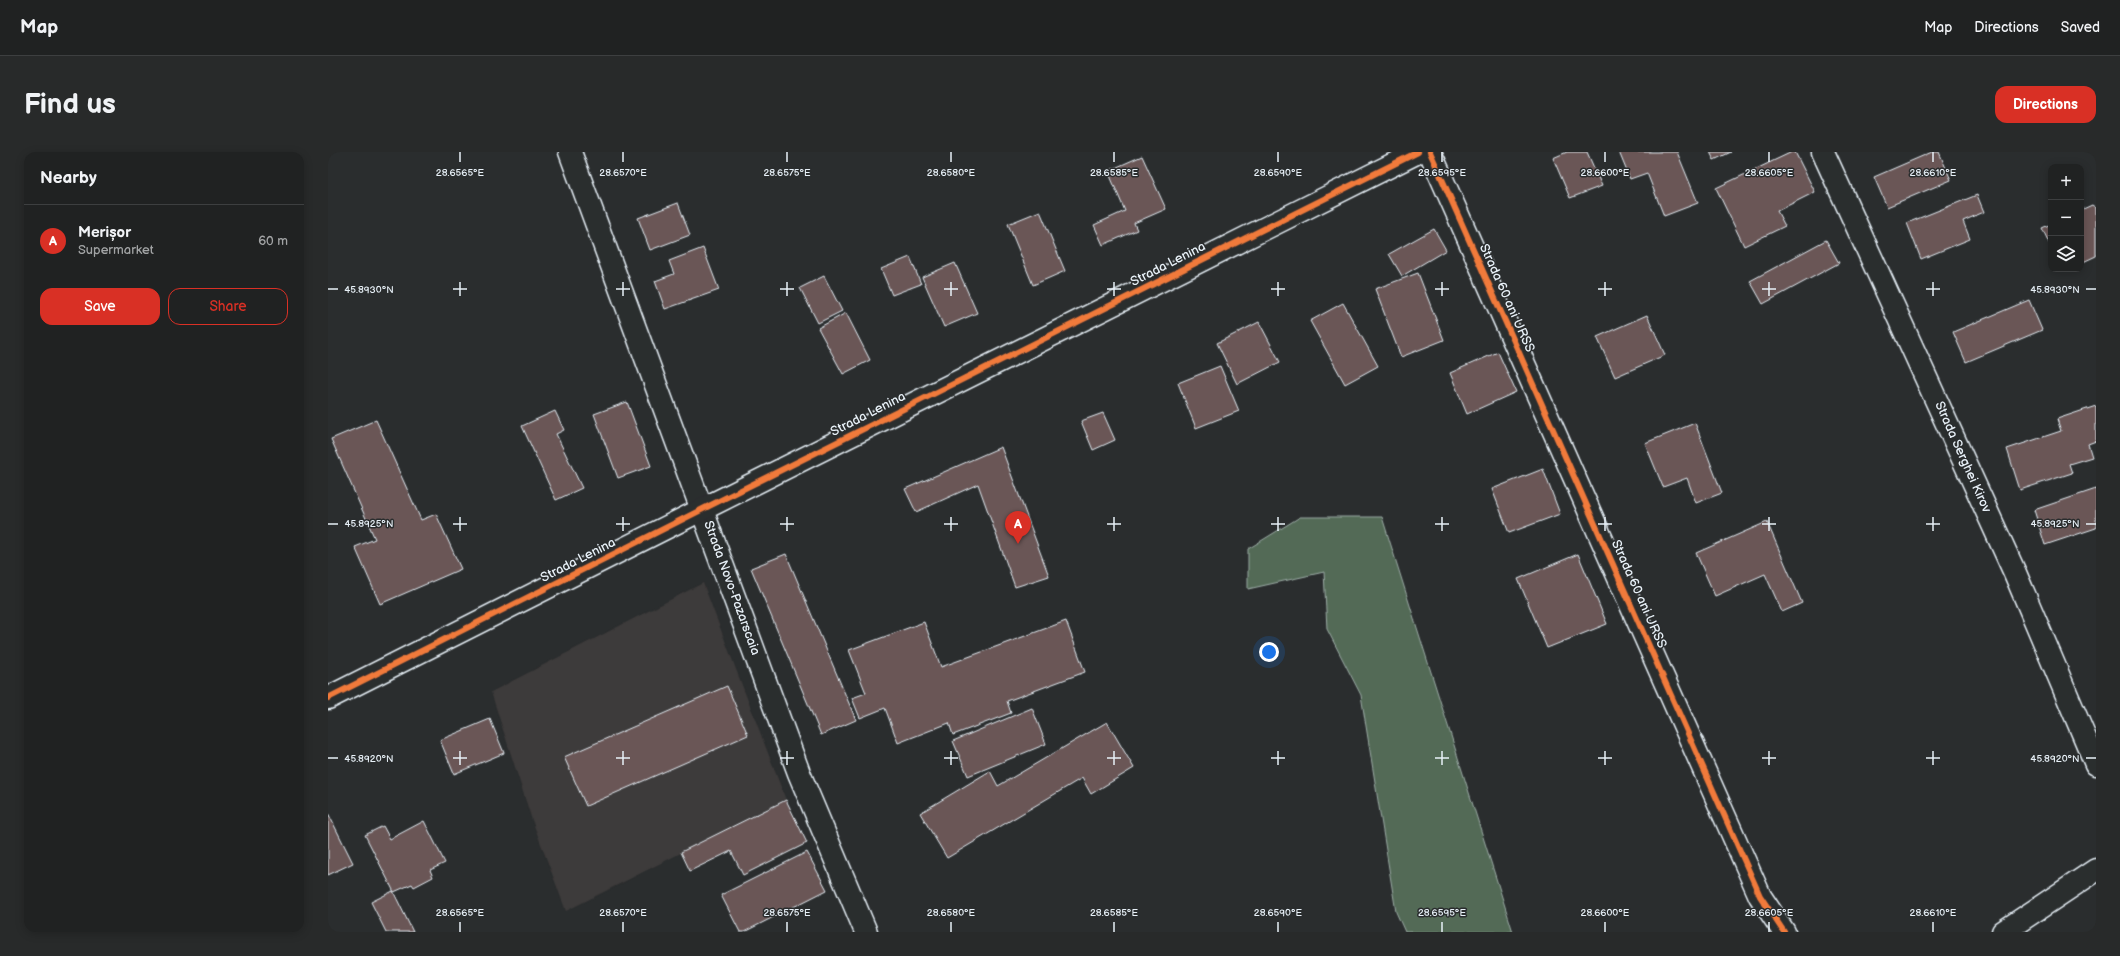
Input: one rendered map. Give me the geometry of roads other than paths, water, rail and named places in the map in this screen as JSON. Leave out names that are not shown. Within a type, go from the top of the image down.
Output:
[{"type":"street","name":"Strada Novo-Pazarscaia","points":[[570,152],[703,509],[799,773],[866,932]]},
{"type":"street","name":"Strada Lenina","points":[[328,698],[1418,152]]},
{"type":"street","name":"Strada 60 ani URSS","points":[[1430,152],[1760,896],[1784,932]]},
{"type":"street","name":"Strada Serghei Kirov","points":[[1823,152],[2015,573],[2096,764]]},
{"type":"street","points":[[2003,932],[2096,870]]},
{"type":"place","name":"Merișor","points":[[1018,544]]}]
